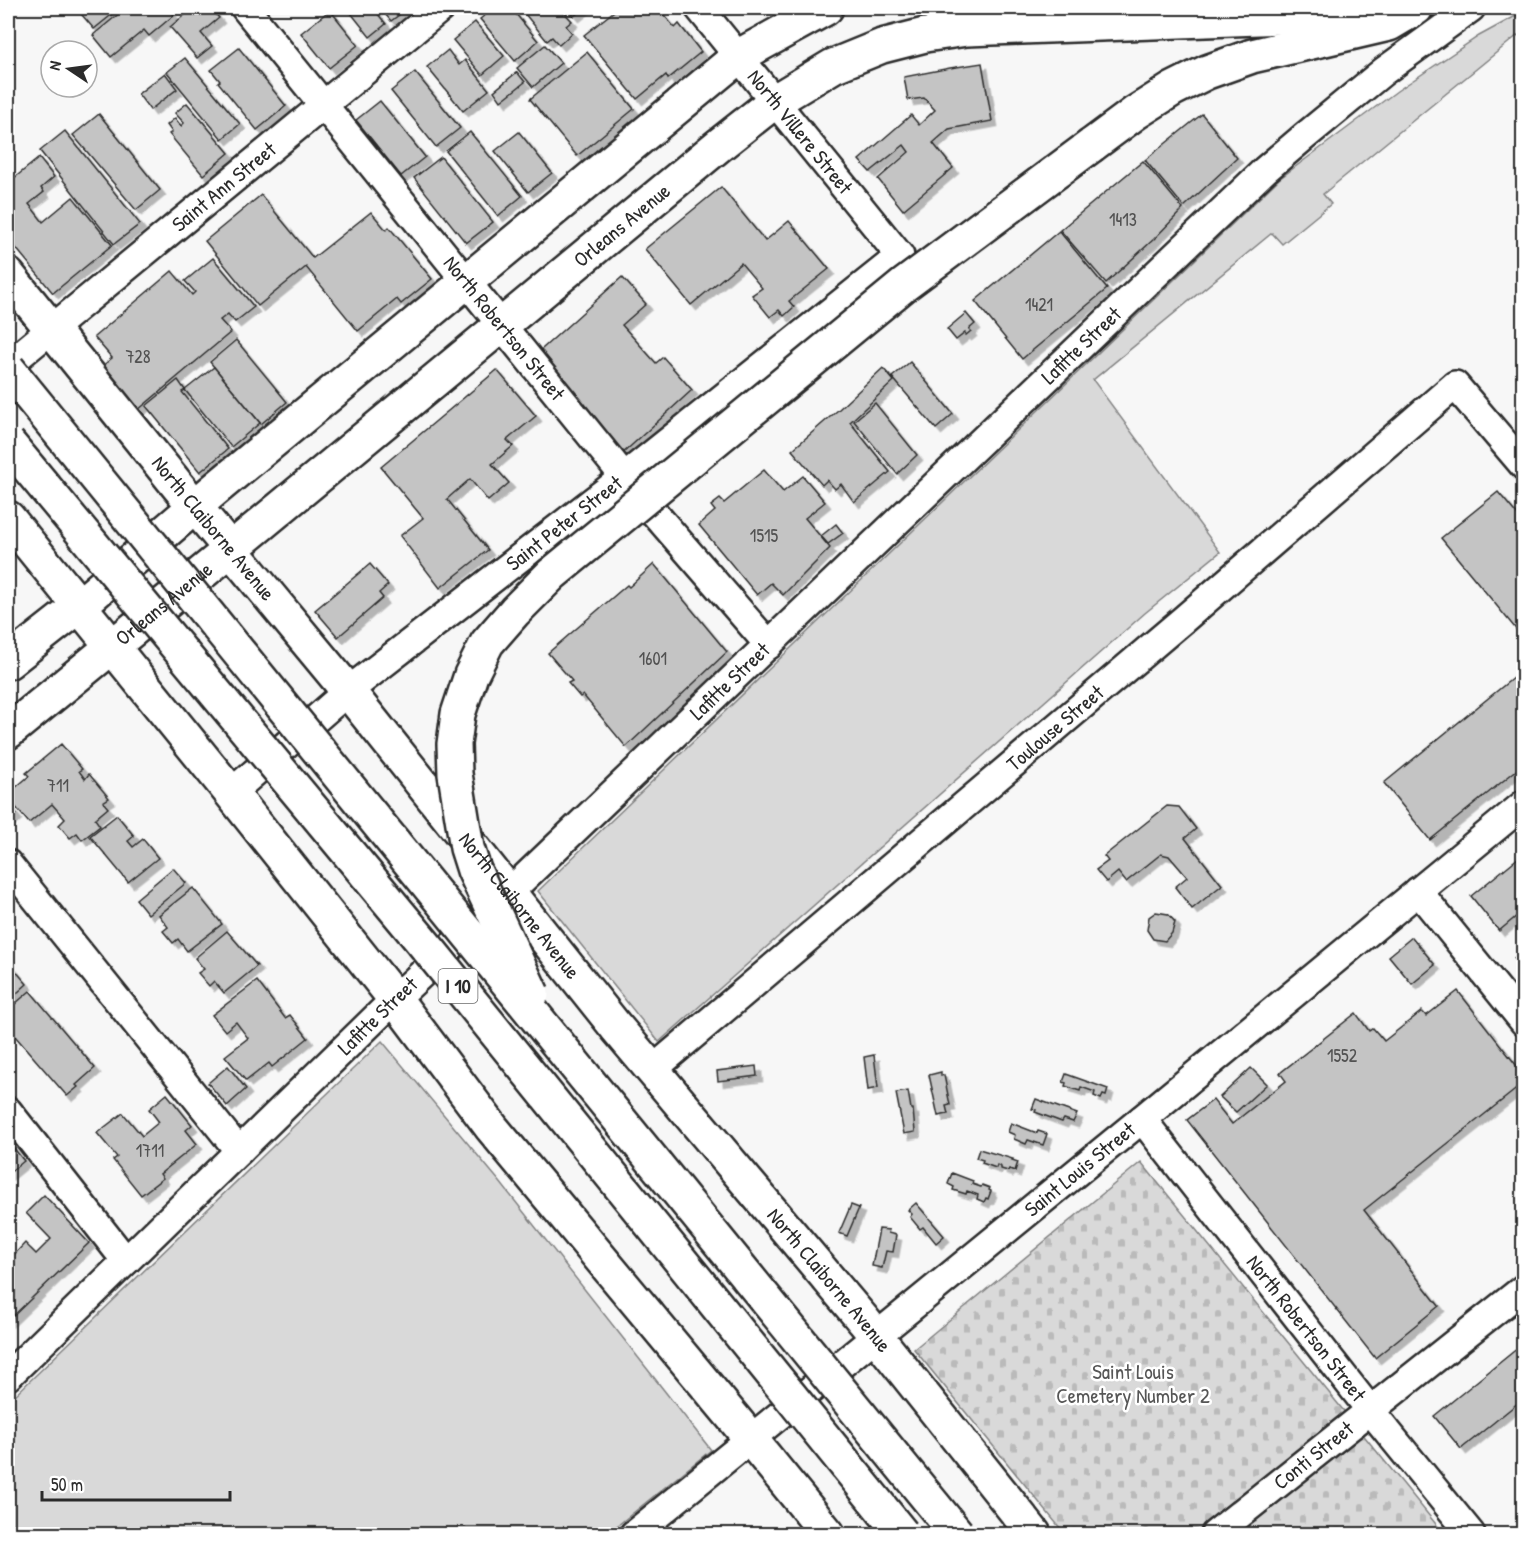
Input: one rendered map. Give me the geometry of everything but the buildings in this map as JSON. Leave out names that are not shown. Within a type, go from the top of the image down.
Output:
[{"type":"main road","points":[[8,662],[739,56],[826,8]]},
{"type":"main road","name":"Orleans Avenue","points":[[8,732],[718,146],[775,101],[833,66],[882,46],[925,35],[1032,17],[1284,17],[1360,8]]},
{"type":"main road","points":[[553,1039],[474,870],[467,848],[455,774],[454,744],[458,714],[471,675],[487,642],[552,574],[904,285],[1135,113],[1173,89],[1207,72],[1252,56],[1389,24],[1416,8]]},
{"type":"main road","name":"North Claiborne Avenue","points":[[8,274],[195,507],[348,691],[651,1071],[876,1336],[1034,1534]]},
{"type":"main road","name":"I 10","points":[[8,367],[957,1534]]},
{"type":"main road","name":"I 10","points":[[8,443],[430,951],[902,1534]]},
{"type":"main road","points":[[8,518],[395,999],[492,1128],[828,1534]]},
{"type":"street","name":"North Robertson Street","points":[[245,8],[624,477],[769,645]]},
{"type":"street","name":"Saint Ann Street","points":[[8,367],[51,329],[441,8]]},
{"type":"street","name":"North Villere Street","points":[[699,8],[900,256]]},
{"type":"street","name":"Lafitte Street","points":[[8,1376],[395,999],[508,894],[1265,170],[1384,71],[1471,8]]},
{"type":"street","name":"Saint Peter Street","points":[[231,793],[348,691],[624,477],[900,256]]},
{"type":"street","name":"Toulouse Street","points":[[651,1071],[1184,619],[1455,385],[1524,466]]},
{"type":"street","name":"Saint Louis Street","points":[[634,1534],[1524,804]]},
{"type":"street","points":[[8,864],[239,1151]]},
{"type":"street","points":[[1418,891],[1524,1022]]},
{"type":"street","points":[[8,1111],[126,1261]]},
{"type":"street","name":"North Robertson Street","points":[[1142,1119],[1370,1410],[1471,1534]]},
{"type":"street","name":"Conti Street","points":[[1215,1534],[1524,1288]]},
{"type":"green space","points":[[1523,12],[1523,41],[1518,35],[1323,194],[1331,204],[1282,244],[1272,233],[1093,380],[1220,552],[1145,613],[659,1042],[538,891],[1279,179],[1397,91],[1479,36]]},
{"type":"green space","points":[[382,1041],[500,1182],[711,1450],[607,1534],[8,1534],[8,1402]]},
{"type":"green space","name":"Saint Louis Cemetery Number 2","points":[[1141,1162],[1444,1534],[1065,1534],[914,1349]]}]
